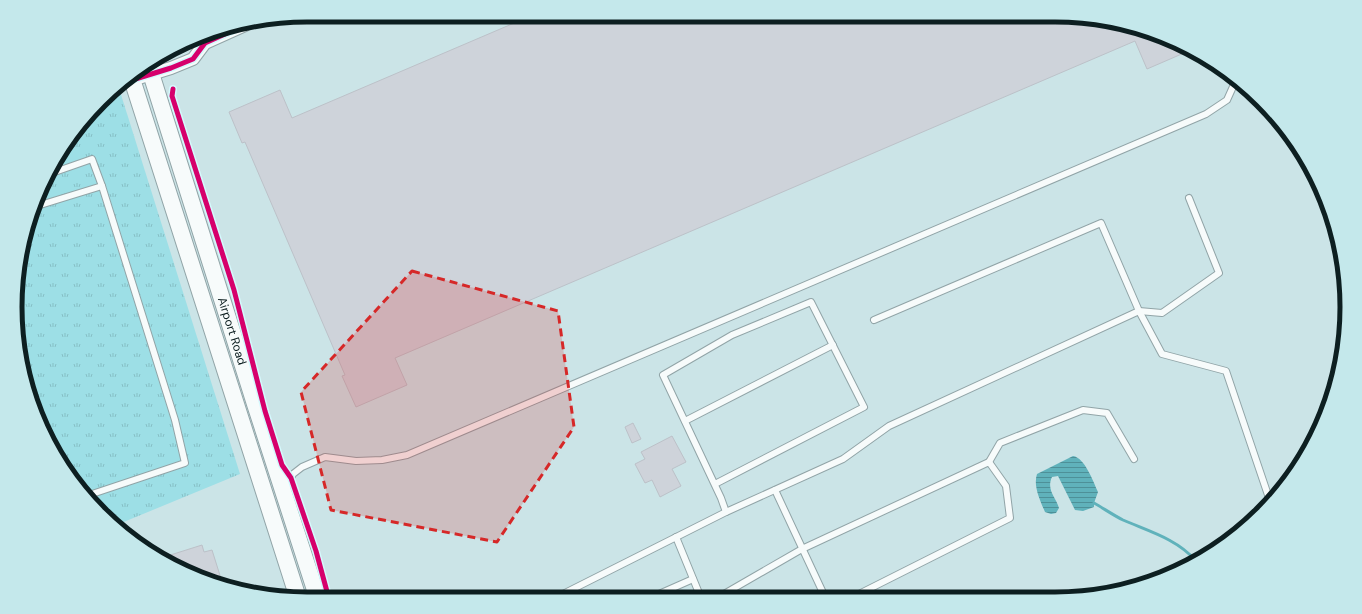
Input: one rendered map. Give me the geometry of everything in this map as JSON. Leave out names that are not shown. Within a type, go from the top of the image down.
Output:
[{"type":"main road","name":"Airport Road","points":[[150,69],[316,592]]},
{"type":"main road","name":"Airport Road","points":[[133,82],[296,591]]},
{"type":"street","points":[[151,69],[171,68],[193,58],[205,43],[224,35]]},
{"type":"lane","points":[[283,492],[294,474],[302,467],[325,457],[356,461],[382,460],[407,455],[1206,114],[1227,100],[1234,85]]},
{"type":"lane","points":[[56,172],[92,159],[102,186],[175,420],[185,462],[92,494]]},
{"type":"lane","points":[[41,205],[102,186]]},
{"type":"lane","points":[[567,592],[726,512],[843,458],[889,426],[1139,311],[1162,313],[1219,273],[1189,198]]},
{"type":"lane","points":[[874,320],[1101,223],[1139,311],[1162,354],[1226,371],[1268,496]]},
{"type":"lane","points":[[715,484],[864,407],[811,302],[732,335],[663,375],[715,484],[726,512]]},
{"type":"lane","points":[[685,421],[833,345]]},
{"type":"lane","points":[[727,592],[802,549],[989,462],[1000,443],[1083,410],[1107,413],[1134,459]]},
{"type":"lane","points":[[863,592],[1010,518],[1006,486],[989,462]]},
{"type":"lane","points":[[775,490],[823,592]]},
{"type":"lane","points":[[676,537],[698,592]]},
{"type":"lane","points":[[664,592],[693,579]]},
{"type":"highlighted area","points":[[412,271],[558,311],[574,427],[497,542],[331,510],[301,392]]},
{"type":"green space","points":[[120,92],[240,474],[121,523],[105,509],[70,465],[51,433],[37,399],[27,363],[24,344],[22,307],[24,270],[27,251],[37,215],[51,181],[60,164],[93,119],[105,105]]},
{"type":"shaded area","points":[[1073,456],[1085,465],[1098,492],[1094,507],[1083,511],[1075,510],[1058,476],[1052,477],[1050,486],[1059,508],[1056,513],[1051,514],[1045,512],[1036,488],[1037,474]]},
{"type":"building","points":[[517,22],[1055,22],[1092,24],[1111,27],[1147,37],[1184,53],[1147,69],[1135,41],[395,358],[407,385],[356,407],[342,376],[345,375],[245,142],[242,143],[229,112],[280,90],[292,118]]},
{"type":"building","points":[[633,423],[641,439],[632,443],[625,427]]},
{"type":"building","points":[[672,436],[686,462],[672,469],[681,486],[660,497],[652,480],[645,483],[635,464],[645,459],[641,452]]},
{"type":"building","points":[[202,545],[204,552],[212,550],[221,579],[181,563],[168,556]]},
{"type":"waterway","points":[[1094,503],[1123,520],[1171,541],[1180,546],[1192,557]]},
{"type":"cycle path","points":[[138,78],[171,68],[193,59],[205,43],[224,35]]},
{"type":"cycle path","points":[[173,89],[172,96],[234,290],[265,411],[282,465],[291,478],[316,551],[327,592]]}]
